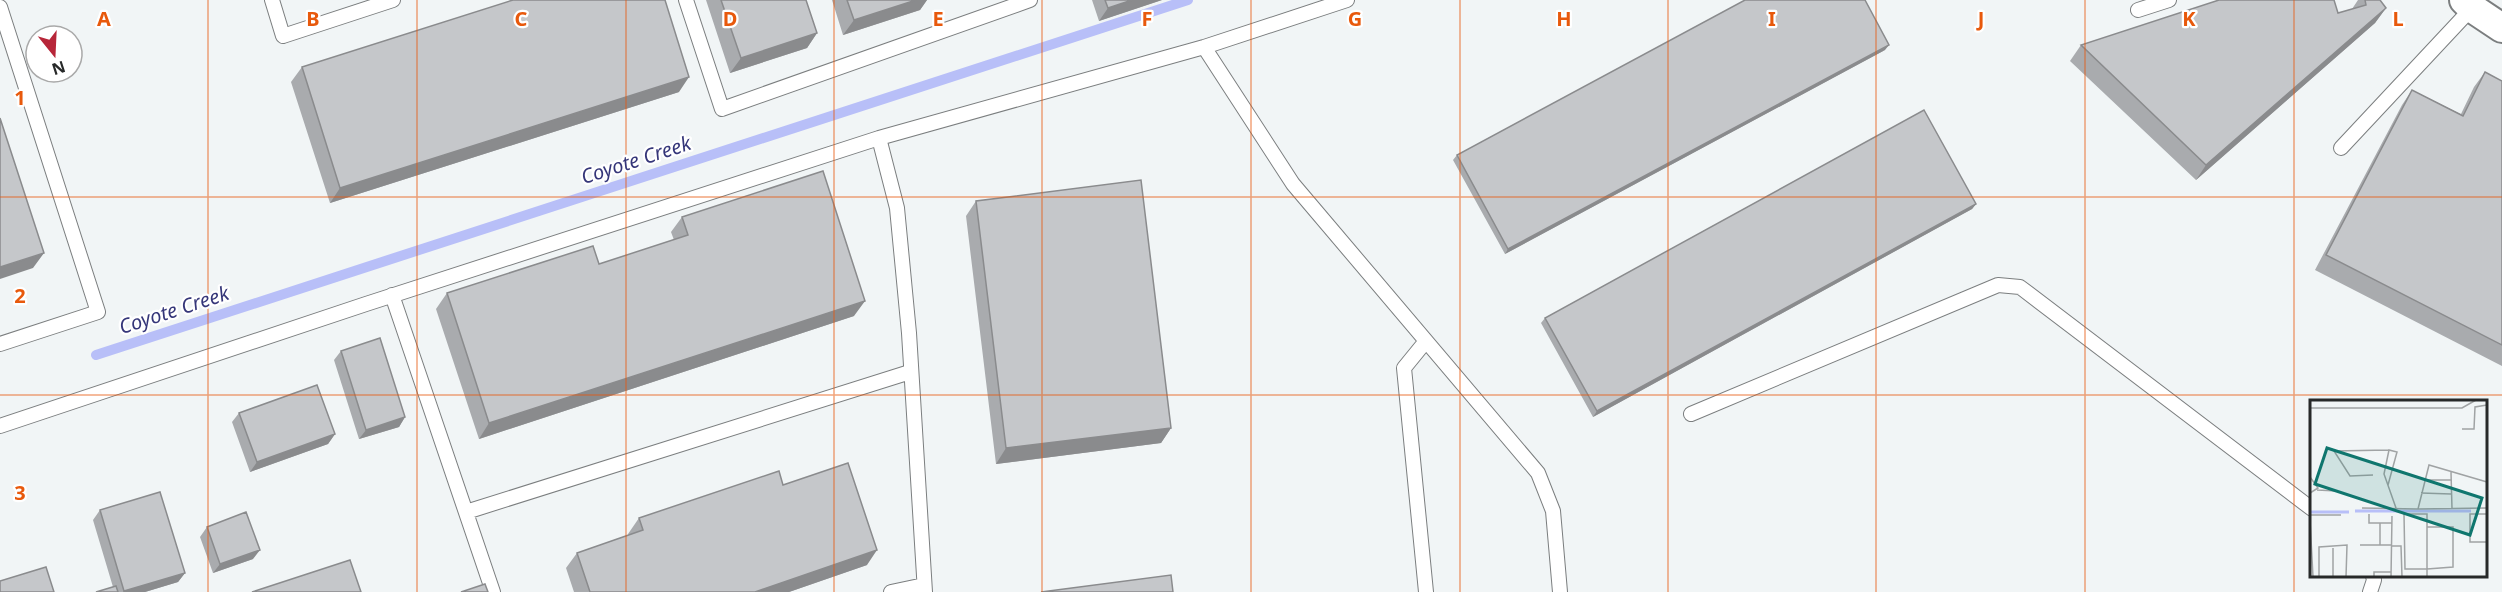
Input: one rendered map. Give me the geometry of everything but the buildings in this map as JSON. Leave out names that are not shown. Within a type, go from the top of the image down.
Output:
[{"type":"street","points":[[2468,4],[2502,28]]},
{"type":"lane","points":[[272,0],[283,36],[393,0]]},
{"type":"lane","points":[[686,0],[722,109],[1030,0]]},
{"type":"lane","points":[[0,426],[392,295],[879,138],[1204,47],[1347,0]]},
{"type":"lane","points":[[2138,10],[2169,0]]},
{"type":"lane","points":[[2341,148],[2468,4]]},
{"type":"lane","points":[[0,7],[98,312],[0,344]]},
{"type":"lane","points":[[1204,47],[1293,184],[1538,473],[1553,511],[1560,592]]},
{"type":"lane","points":[[879,138],[897,208],[925,589],[891,592]]},
{"type":"lane","points":[[1691,414],[1998,285],[2020,287],[2310,507]]},
{"type":"lane","points":[[392,295],[493,592]]},
{"type":"lane","points":[[1426,341],[1404,368],[1426,592]]},
{"type":"lane","points":[[466,512],[910,372]]},
{"type":"lane","points":[[2370,592],[2373,577]]},
{"type":"waterway","name":"Coyote Creek","points":[[96,355],[1188,0]]}]
